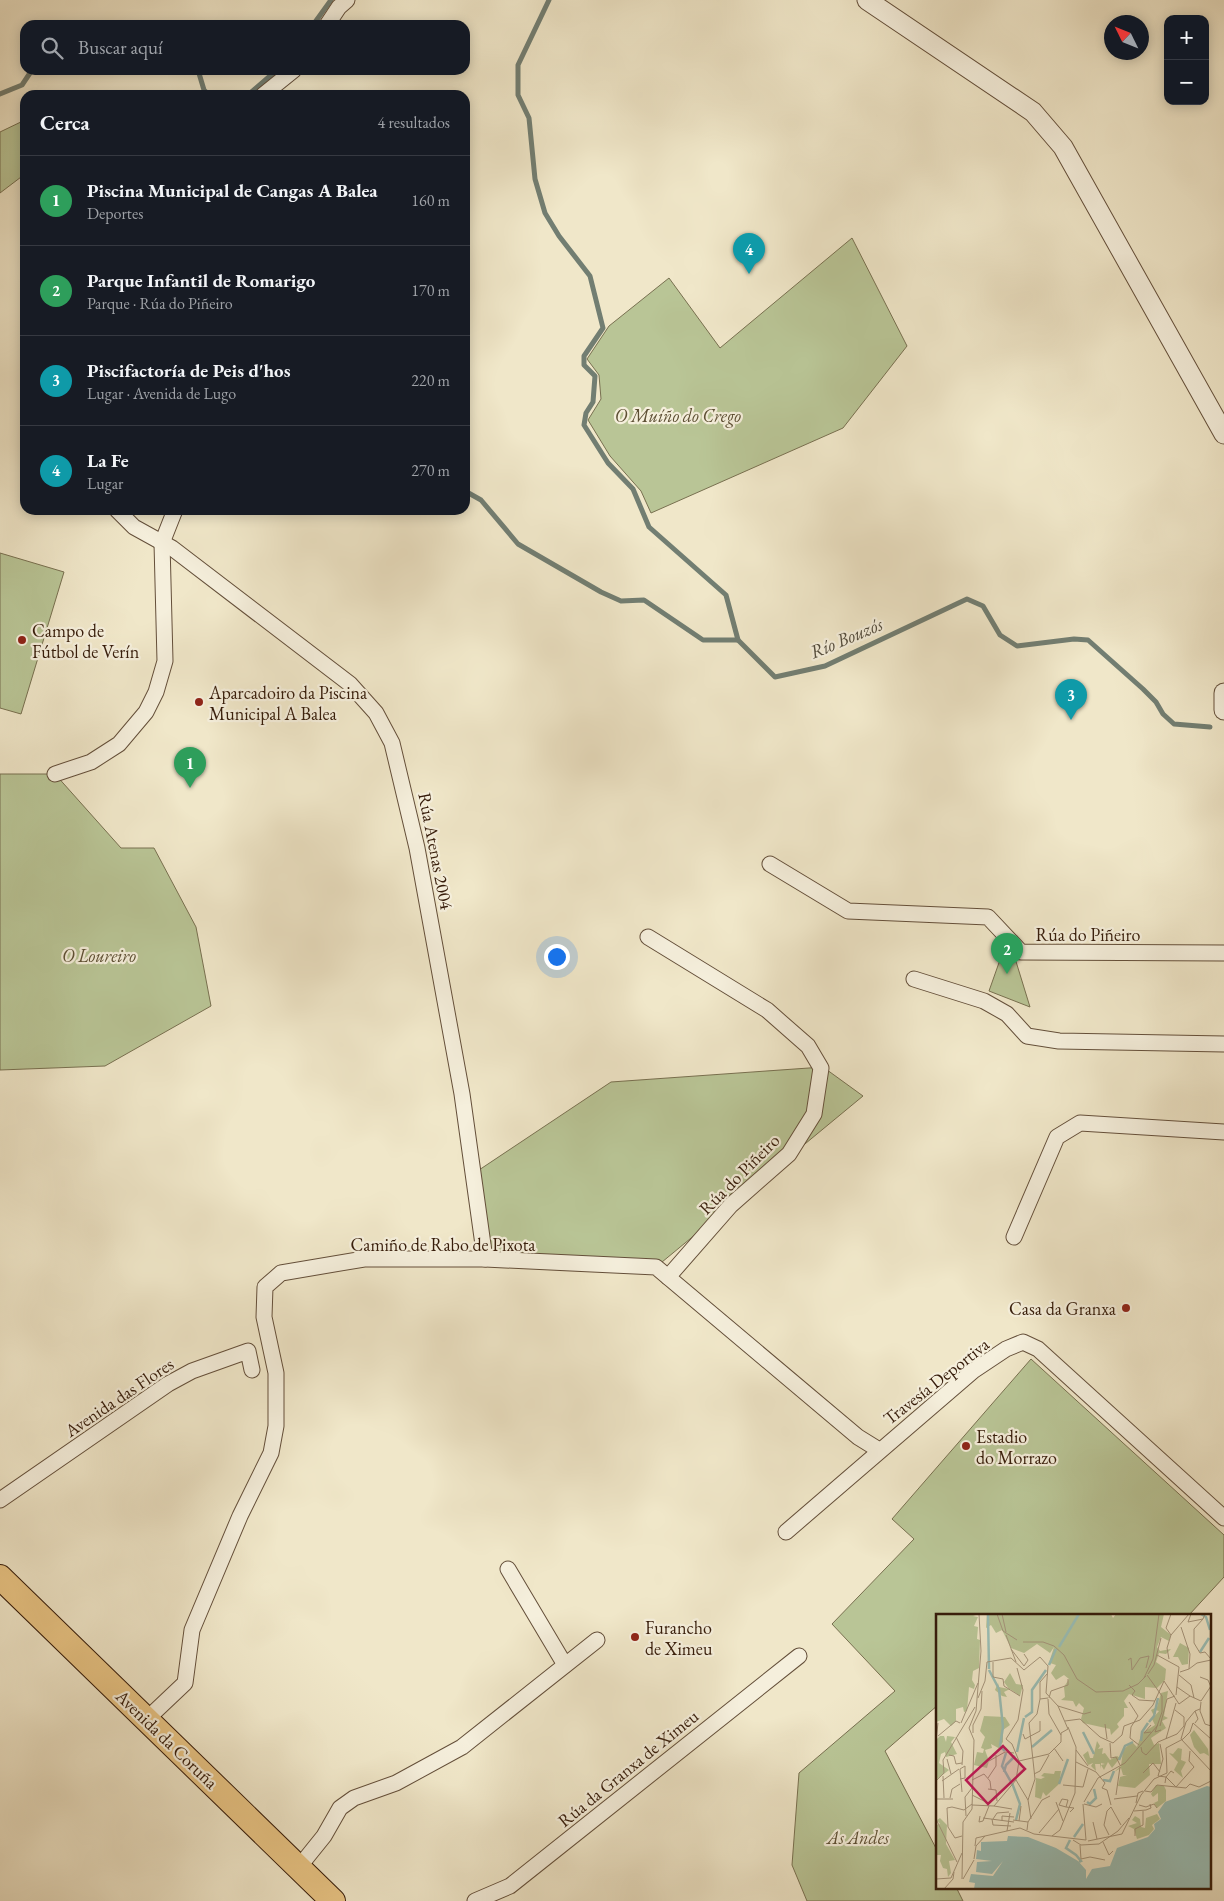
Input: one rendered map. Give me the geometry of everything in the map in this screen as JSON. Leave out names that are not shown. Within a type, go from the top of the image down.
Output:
[{"type":"main road","name":"Avenida da Coruña","points":[[0,1577],[333,1901]]},
{"type":"street","points":[[331,20],[348,0]]},
{"type":"street","points":[[868,0],[1033,112],[1063,147],[1224,434]]},
{"type":"street","points":[[269,90],[288,75]]},
{"type":"street","name":"Rúa Atenas 2004","points":[[122,515],[134,528],[167,546],[350,684],[376,714],[392,743],[418,848],[462,1094],[485,1259]]},
{"type":"street","points":[[55,774],[91,762],[119,744],[146,712],[156,692],[165,661],[167,546],[174,515]]},
{"type":"street","points":[[1224,693],[1224,710]]},
{"type":"street","name":"Rúa do Piñeiro","points":[[770,864],[848,911],[988,917],[1021,952],[1224,953]]},
{"type":"street","name":"Rúa do Piñeiro","points":[[648,937],[767,1010],[808,1046],[820,1068],[814,1114],[789,1154],[731,1205],[668,1277]]},
{"type":"street","points":[[914,979],[984,1001],[1007,1014],[1027,1036],[1059,1041],[1224,1044]]},
{"type":"street","points":[[1014,1238],[1058,1136],[1080,1123],[1224,1132]]},
{"type":"street","name":"Camiño de Rabo de Pixota","points":[[147,1718],[184,1683],[192,1630],[240,1516],[270,1452],[276,1426],[276,1373],[264,1316],[265,1287],[281,1273],[364,1259],[485,1259],[656,1267],[858,1437],[879,1450]]},
{"type":"street","name":"Travesía Deportiva","points":[[786,1532],[972,1371],[1006,1349],[1023,1342],[1038,1349],[1224,1518]]},
{"type":"street","name":"Avenida das Flores","points":[[0,1500],[168,1384],[192,1371],[248,1350],[252,1370]]},
{"type":"street","points":[[508,1569],[565,1666]]},
{"type":"street","points":[[299,1868],[324,1836],[340,1808],[354,1798],[396,1783],[462,1747],[597,1640]]},
{"type":"street","name":"Rúa da Granxa de Ximeu","points":[[475,1901],[510,1886],[799,1656]]},
{"type":"green space","points":[[20,122],[20,178],[0,193],[0,132]]},
{"type":"green space","name":"O Muíño do Crego","points":[[852,238],[907,346],[843,428],[651,513],[641,491],[610,456],[588,420],[601,399],[599,375],[587,359],[609,326],[669,278],[720,348]]},
{"type":"green space","name":"Campo de Fútbol de Verín","points":[[0,553],[64,572],[21,714],[0,708]]},
{"type":"green space","name":"O Loureiro","points":[[0,774],[55,774],[121,848],[154,848],[196,927],[211,1006],[105,1066],[0,1070]]},
{"type":"green space","points":[[1010,942],[1030,1007],[989,991],[1001,957]]},
{"type":"green space","points":[[823,1067],[863,1096],[656,1267],[485,1259],[473,1174],[611,1082]]},
{"type":"green space","name":"As Andes","points":[[1031,1359],[1224,1535],[1224,1577],[1190,1614],[936,1614],[936,1707],[885,1751],[936,1848],[936,1888],[956,1888],[963,1901],[807,1901],[792,1865],[799,1773],[895,1691],[832,1624],[914,1539],[892,1519]]},
{"type":"waterway","name":"Río Bouzós","points":[[317,20],[331,0]]},
{"type":"waterway","points":[[549,0],[518,65],[518,95],[529,118],[535,179],[545,213],[559,236],[590,276],[603,328],[584,356],[584,365],[595,376],[593,402],[586,413],[584,425],[608,463],[633,489],[649,527],[726,595],[738,640]]},
{"type":"waterway","points":[[0,94],[22,85],[29,75]]},
{"type":"waterway","points":[[200,75],[204,90]]},
{"type":"waterway","name":"Río Bouzós","points":[[254,90],[271,75]]},
{"type":"waterway","name":"Río Bouzós","points":[[470,494],[481,500],[518,544],[601,592],[621,601],[644,600],[703,640],[738,640],[775,677],[825,666],[967,599],[983,606],[1000,635],[1017,646],[1074,639],[1088,640],[1143,689],[1156,702],[1163,714],[1174,724],[1210,727]]},
{"type":"place","name":"La Fe","points":[[749,274]]},
{"type":"place","name":"Campo de Fútbol de Verín","points":[[22,640]]},
{"type":"place","name":"Aparcadoiro da Piscina Municipal A Balea","points":[[199,702]]},
{"type":"place","name":"Piscifactoría de Peis d'hos","points":[[1071,720]]},
{"type":"place","name":"Piscina Municipal de Cangas A Balea","points":[[190,788]]},
{"type":"place","name":"Parque Infantil de Romarigo","points":[[1007,974]]},
{"type":"place","name":"Casa da Granxa","points":[[1126,1308]]},
{"type":"place","name":"Estadio do Morrazo","points":[[966,1446]]},
{"type":"place","name":"Furancho de Ximeu","points":[[635,1637]]}]
